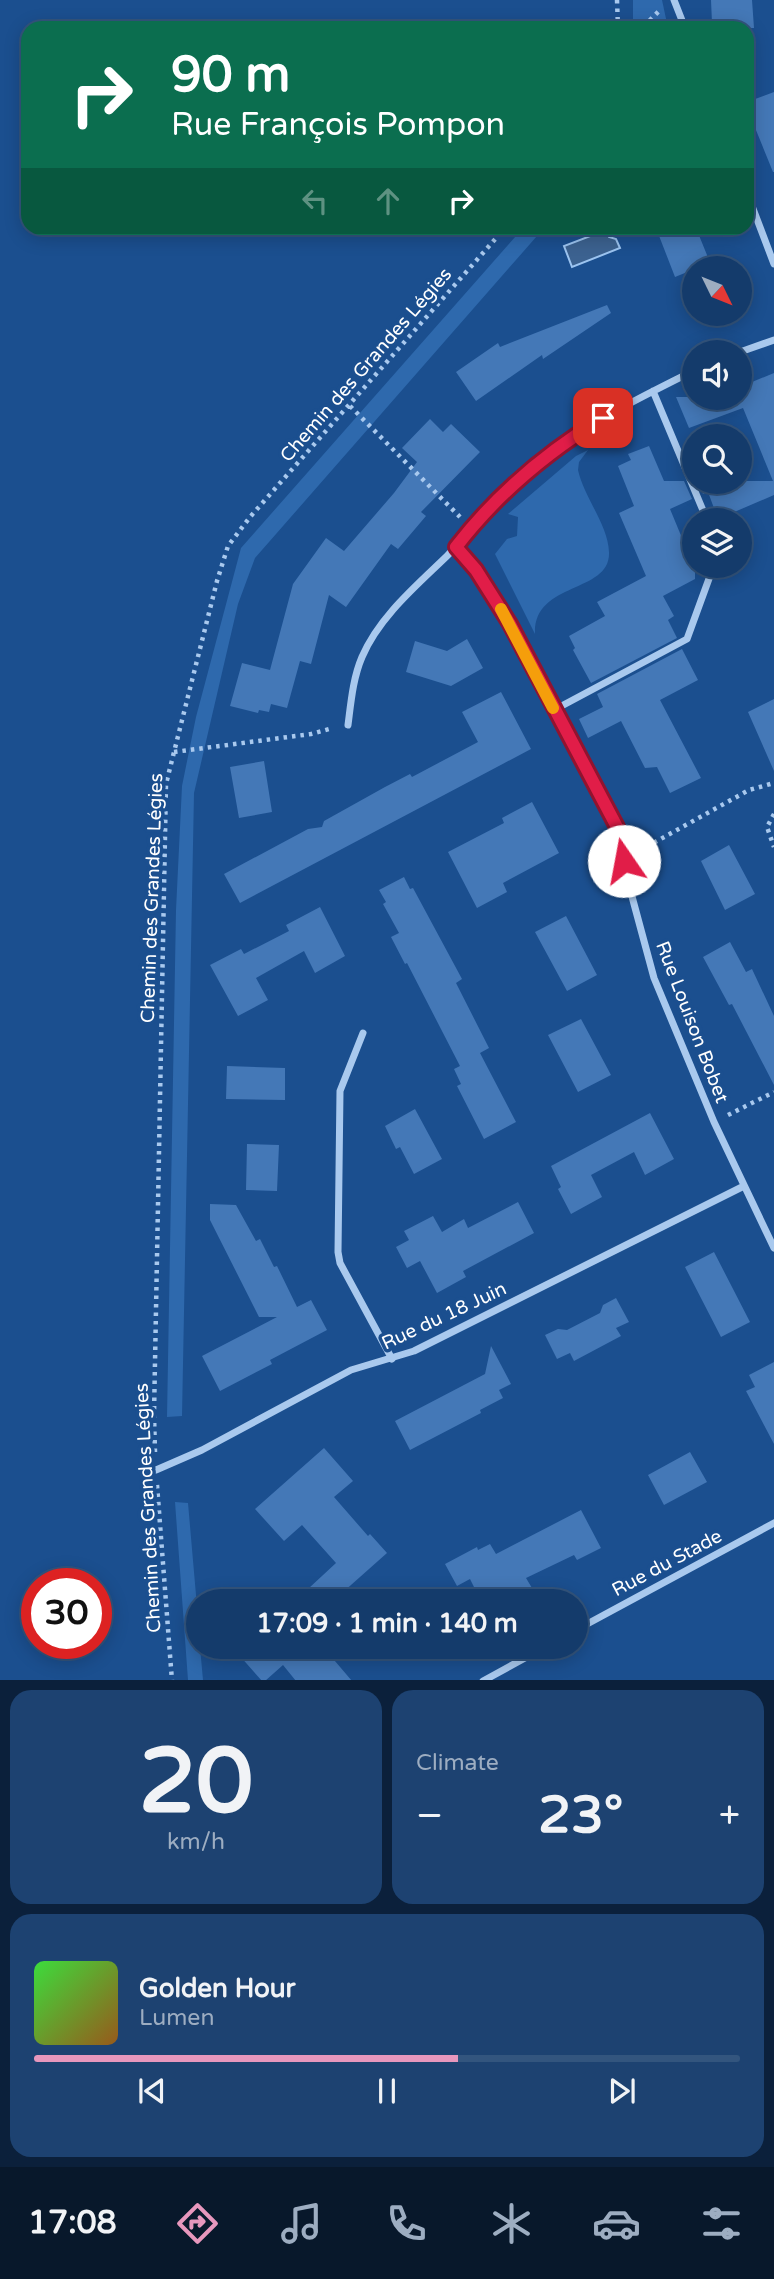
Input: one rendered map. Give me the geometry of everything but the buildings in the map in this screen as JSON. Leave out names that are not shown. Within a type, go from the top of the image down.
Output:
[{"type":"street","points":[[674,0],[682,21]]},
{"type":"street","points":[[754,212],[774,264]]},
{"type":"street","points":[[752,348],[774,340]]},
{"type":"street","points":[[348,725],[356,676],[368,646],[380,626],[471,528],[544,458],[587,428],[682,376]]},
{"type":"street","points":[[653,391],[702,508]]},
{"type":"street","name":"Rue Louison Bobet","points":[[456,547],[476,570],[510,624],[617,827],[654,978],[714,1122],[774,1248]]},
{"type":"street","points":[[554,710],[687,639],[709,578]]},
{"type":"street","points":[[363,1033],[340,1091],[338,1252],[340,1263],[392,1359]]},
{"type":"street","name":"Rue du 18 Juin","points":[[156,1470],[202,1450],[351,1370],[414,1351],[744,1186]]},
{"type":"street","name":"Rue du Stade","points":[[588,1624],[774,1523]]},
{"type":"street","points":[[485,1680],[523,1659]]},
{"type":"path","points":[[617,0],[618,21]]},
{"type":"path","points":[[650,21],[664,6]]},
{"type":"path","name":"Chemin des Grandes Légies","points":[[172,1680],[156,1470],[154,1401],[166,784],[228,546],[250,517],[499,235]]},
{"type":"path","points":[[350,406],[471,528]]},
{"type":"path","points":[[174,752],[311,734],[348,725]]},
{"type":"path","points":[[624,861],[749,790],[774,783]]},
{"type":"path","points":[[774,814],[767,827],[774,846]]},
{"type":"path","points":[[714,1122],[774,1092]]},
{"type":"shaded area","points":[[633,0],[662,0],[666,21],[633,21]]},
{"type":"shaded area","points":[[517,235],[538,235],[255,558],[238,604],[194,793],[182,1416],[167,1417],[176,910],[182,786],[196,717],[241,548]]},
{"type":"shaded area","points":[[593,235],[608,235],[616,239],[620,248],[572,267],[564,246]]},
{"type":"shaded area","points":[[588,450],[579,462],[578,470],[608,542],[606,565],[598,575],[546,605],[538,617],[535,634],[495,554],[507,539],[517,536],[518,517],[508,514],[576,456]]},
{"type":"shaded area","points":[[175,1502],[188,1503],[195,1589],[186,1589],[186,1653]]},
{"type":"shaded area","points":[[186,1659],[201,1659],[203,1680],[188,1680]]},
{"type":"slow traffic","points":[[501,609],[553,708]]},
{"type":"route","points":[[603,418],[544,458],[503,495],[456,547],[476,570],[510,624],[617,827],[624,861]]}]
